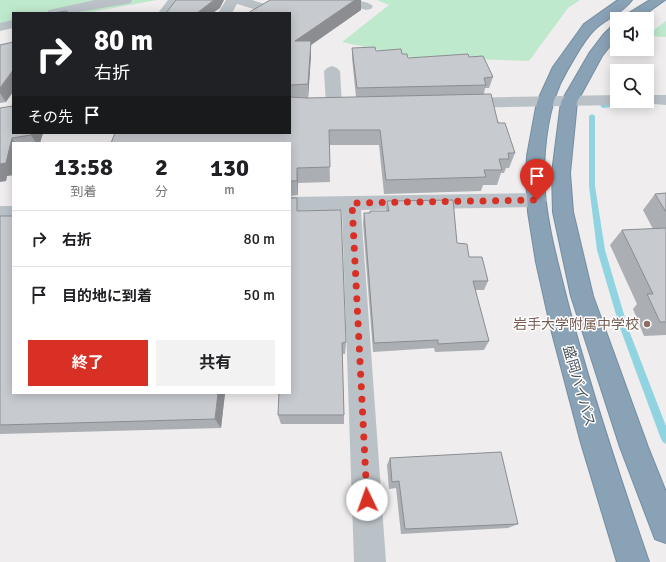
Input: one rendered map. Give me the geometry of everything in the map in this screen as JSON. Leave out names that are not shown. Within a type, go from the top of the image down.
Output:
[{"type":"highway","name":"盛岡バイパス","points":[[626,0],[588,27],[561,67],[544,102],[536,156],[535,178],[546,262],[563,329],[595,443],[633,562]]},
{"type":"highway","points":[[640,12],[659,0]]},
{"type":"highway","points":[[610,36],[595,54],[581,83],[569,102],[561,173],[563,212],[584,304],[634,447],[666,528]]},
{"type":"street","points":[[59,12],[126,0]]},
{"type":"street","points":[[166,12],[174,0]]},
{"type":"street","points":[[226,12],[232,0]]},
{"type":"street","points":[[238,0],[268,9],[274,8],[286,0]]},
{"type":"street","points":[[348,0],[366,6]]},
{"type":"street","points":[[0,27],[12,24]]},
{"type":"street","points":[[332,71],[334,105]]},
{"type":"street","points":[[449,103],[569,102],[610,100]]},
{"type":"street","points":[[654,100],[666,100]]},
{"type":"street","points":[[291,204],[537,200]]},
{"type":"street","points":[[352,203],[370,562]]},
{"type":"street","points":[[0,213],[12,213]]},
{"type":"green space","points":[[0,0],[157,0],[91,12],[12,12],[12,28],[0,29]]},
{"type":"green space","points":[[377,0],[580,0],[568,8],[529,61],[412,57],[342,42],[389,5]]},
{"type":"green space","points":[[666,21],[666,37],[654,36],[654,30]]},
{"type":"building","points":[[176,0],[214,0],[198,12],[167,12]]},
{"type":"building","points":[[270,0],[355,0],[295,41],[311,41],[308,84],[291,85],[291,12],[250,12]]},
{"type":"building","points":[[12,42],[12,71],[0,88],[0,45]]},
{"type":"building","points":[[375,47],[376,51],[401,49],[402,54],[407,54],[408,58],[468,54],[469,57],[483,56],[493,77],[484,78],[486,85],[357,88],[352,48]]},
{"type":"building","points":[[491,94],[498,123],[505,123],[515,153],[508,153],[509,159],[499,159],[502,170],[484,170],[486,177],[386,180],[380,130],[329,130],[330,167],[297,168],[297,181],[291,181],[291,142],[111,142],[115,134],[291,134],[291,97]]},
{"type":"building","points":[[12,106],[12,134],[32,134],[12,138],[6,163],[0,164],[0,108]]},
{"type":"building","points":[[666,193],[666,212],[655,194]]},
{"type":"building","points":[[291,198],[297,198],[297,211],[341,210],[346,342],[342,343],[344,415],[278,415],[279,394],[291,394]]},
{"type":"building","points":[[453,200],[457,243],[467,244],[469,257],[482,257],[488,281],[473,281],[489,341],[438,344],[438,340],[374,343],[364,213],[370,213],[370,211],[389,211],[387,201]]},
{"type":"building","points":[[0,216],[12,216],[12,394],[218,394],[215,419],[0,425]]},
{"type":"building","points":[[666,228],[666,322],[660,322],[647,294],[653,294],[622,230]]},
{"type":"building","points":[[501,452],[518,524],[405,529],[399,481],[392,482],[390,458]]},
{"type":"waterway","points":[[603,106],[610,105]]},
{"type":"waterway","points":[[592,116],[592,186],[601,250],[624,328],[666,439]]},
{"type":"place","name":"岩手大学附属中学校","points":[[647,324]]},
{"type":"route","points":[[367,500],[352,203],[537,200]]}]
